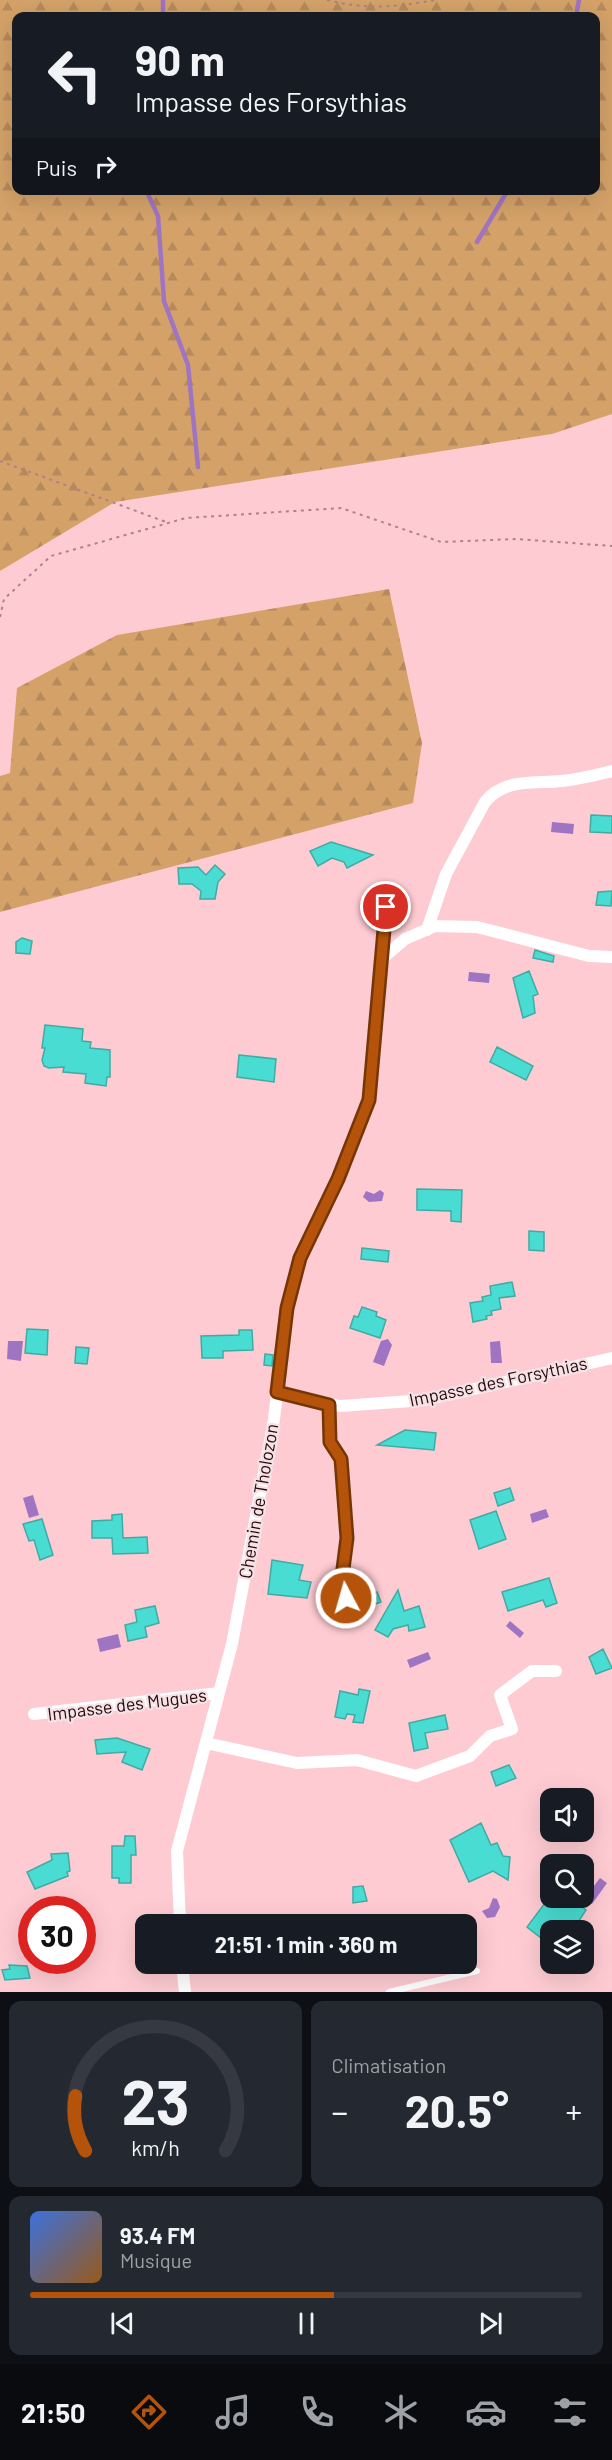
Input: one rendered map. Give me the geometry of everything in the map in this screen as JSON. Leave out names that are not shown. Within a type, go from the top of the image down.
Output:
[{"type":"street","points":[[427,930],[446,874],[492,793],[512,784],[563,781],[612,771]]},
{"type":"street","name":"Chemin de Tholozon","points":[[180,1914],[177,1851],[232,1644],[277,1392],[287,1308],[300,1258],[338,1179],[369,1100],[378,973],[383,958],[386,907]]},
{"type":"street","points":[[383,958],[405,939],[435,926],[477,927],[589,956],[612,957]]},
{"type":"street","name":"Impasse des Forsythias","points":[[277,1392],[340,1406],[425,1400],[612,1358]]},
{"type":"street","points":[[329,1405],[330,1442],[341,1459],[347,1538],[343,1569],[346,1598]]},
{"type":"street","points":[[206,1743],[297,1763],[357,1760],[416,1776],[470,1756],[490,1736],[512,1729],[500,1695],[532,1671],[556,1671]]},
{"type":"street","name":"Impasse des Mugues","points":[[34,1714],[219,1693]]},
{"type":"street","points":[[183,1974],[185,1992]]},
{"type":"lane","points":[[389,1992],[464,1974]]},
{"type":"path","points":[[327,0],[368,8],[435,0]]},
{"type":"path","points":[[0,461],[167,523]]},
{"type":"path","points":[[0,617],[4,599],[51,556],[186,518],[341,508],[441,542],[516,539],[612,546]]},
{"type":"green space","points":[[0,0],[612,0],[612,414],[552,434],[115,502],[0,571]]},
{"type":"green space","points":[[389,589],[422,743],[413,803],[0,912],[0,776],[10,773],[17,688],[117,635]]},
{"type":"shaded area","points":[[552,822],[574,824],[573,834],[551,832]]},
{"type":"shaded area","points":[[469,972],[490,974],[489,983],[468,981]]},
{"type":"shaded area","points":[[380,1190],[384,1193],[382,1201],[369,1202],[363,1197],[366,1191],[374,1194]]},
{"type":"shaded area","points":[[388,1339],[392,1345],[384,1366],[373,1362],[381,1341]]},
{"type":"shaded area","points":[[8,1341],[23,1341],[21,1361],[7,1359]]},
{"type":"shaded area","points":[[500,1341],[502,1363],[491,1363],[490,1342]]},
{"type":"shaded area","points":[[33,1495],[39,1515],[29,1518],[23,1498]]},
{"type":"shaded area","points":[[546,1509],[549,1517],[532,1523],[530,1514]]},
{"type":"shaded area","points":[[510,1621],[524,1633],[520,1638],[506,1626]]},
{"type":"shaded area","points":[[118,1634],[121,1647],[100,1652],[97,1639]]},
{"type":"shaded area","points":[[428,1652],[431,1659],[410,1668],[407,1660]]},
{"type":"shaded area","points":[[600,1878],[607,1883],[594,1901],[594,1886]]},
{"type":"shaded area","points":[[493,1898],[497,1899],[500,1907],[495,1917],[487,1918],[482,1911],[489,1908]]},
{"type":"building","points":[[591,815],[612,816],[612,833],[590,832]]},
{"type":"building","points":[[331,842],[373,855],[347,868],[344,862],[332,858],[318,866],[310,851]]},
{"type":"building","points":[[215,865],[225,874],[218,882],[215,899],[200,899],[201,891],[192,884],[179,884],[178,868],[198,867],[206,875]]},
{"type":"building","points":[[612,891],[611,906],[596,905],[598,892]]},
{"type":"building","points":[[22,938],[32,941],[30,954],[16,953],[16,942]]},
{"type":"building","points":[[535,950],[554,956],[553,962],[533,958]]},
{"type":"building","points":[[529,971],[538,994],[533,996],[535,1013],[523,1018],[513,978]]},
{"type":"building","points":[[45,1025],[83,1029],[82,1041],[91,1042],[90,1048],[110,1050],[110,1077],[107,1077],[106,1086],[85,1083],[86,1074],[63,1072],[64,1067],[44,1066],[42,1060],[45,1048],[42,1048]]},
{"type":"building","points":[[497,1047],[533,1066],[526,1080],[490,1062]]},
{"type":"building","points":[[239,1055],[276,1059],[274,1082],[237,1077]]},
{"type":"building","points":[[417,1189],[462,1190],[461,1222],[451,1221],[451,1211],[417,1210]]},
{"type":"building","points":[[529,1231],[544,1232],[544,1251],[529,1250]]},
{"type":"building","points":[[362,1248],[389,1251],[388,1262],[361,1259]]},
{"type":"building","points":[[512,1282],[515,1296],[499,1298],[501,1309],[491,1311],[492,1315],[486,1316],[487,1319],[473,1322],[470,1303],[483,1301],[482,1297],[491,1295],[490,1286]]},
{"type":"building","points":[[362,1307],[377,1312],[376,1316],[386,1320],[380,1338],[350,1328],[354,1316],[358,1317]]},
{"type":"building","points":[[27,1329],[48,1330],[47,1355],[25,1353]]},
{"type":"building","points":[[239,1330],[252,1330],[253,1350],[223,1351],[223,1358],[202,1358],[201,1336],[239,1335]]},
{"type":"building","points":[[76,1347],[89,1348],[87,1364],[75,1363]]},
{"type":"building","points":[[265,1354],[273,1355],[272,1366],[264,1365]]},
{"type":"building","points":[[405,1430],[436,1433],[434,1450],[377,1445]]},
{"type":"building","points":[[510,1488],[514,1500],[498,1506],[494,1493]]},
{"type":"building","points":[[496,1511],[506,1539],[479,1549],[470,1520]]},
{"type":"building","points":[[122,1514],[123,1538],[147,1537],[148,1553],[113,1554],[112,1538],[92,1538],[92,1521],[112,1520],[112,1515]]},
{"type":"building","points":[[42,1519],[53,1555],[40,1560],[34,1540],[29,1541],[23,1524]]},
{"type":"building","points":[[272,1560],[303,1565],[299,1580],[311,1582],[307,1598],[268,1594]]},
{"type":"building","points":[[549,1578],[557,1603],[546,1607],[543,1600],[508,1611],[502,1592]]},
{"type":"building","points":[[398,1590],[404,1611],[419,1606],[425,1627],[409,1631],[408,1625],[393,1629],[388,1637],[375,1630]]},
{"type":"building","points":[[377,1592],[381,1602],[366,1607],[363,1597]]},
{"type":"building","points":[[155,1606],[159,1623],[145,1627],[147,1637],[128,1641],[125,1625],[137,1622],[135,1610]]},
{"type":"building","points":[[603,1649],[612,1668],[596,1674],[589,1657]]},
{"type":"building","points":[[359,1689],[370,1691],[363,1723],[353,1722],[355,1715],[347,1714],[345,1719],[335,1717],[340,1691],[358,1695]]},
{"type":"building","points":[[445,1715],[448,1729],[425,1733],[428,1748],[414,1751],[409,1723]]},
{"type":"building","points":[[117,1738],[150,1749],[142,1770],[122,1762],[126,1752],[97,1754],[95,1740]]},
{"type":"building","points":[[509,1765],[516,1778],[496,1786],[491,1772]]},
{"type":"building","points":[[481,1823],[491,1845],[497,1843],[503,1856],[510,1857],[508,1880],[493,1871],[469,1882],[450,1840]]},
{"type":"building","points":[[125,1836],[135,1836],[136,1855],[131,1855],[131,1883],[119,1883],[119,1878],[112,1878],[112,1846],[124,1846]]},
{"type":"building","points":[[68,1853],[70,1871],[67,1872],[68,1876],[35,1889],[27,1872],[52,1860],[51,1854]]},
{"type":"building","points":[[363,1886],[367,1901],[353,1903],[353,1887]]},
{"type":"building","points":[[541,1908],[583,1908],[586,1910],[580,1920],[540,1920],[540,1937],[527,1927]]},
{"type":"building","points":[[9,1965],[18,1966],[18,1974],[29,1974],[30,1978],[5,1980],[2,1970],[10,1969]]},
{"type":"waterway","points":[[163,0],[163,12]]},
{"type":"waterway","points":[[577,12],[579,0]]},
{"type":"waterway","points":[[148,195],[158,216],[164,301],[188,365],[198,467]]},
{"type":"waterway","points":[[477,242],[505,195]]},
{"type":"route","points":[[346,1598],[343,1569],[347,1538],[341,1459],[330,1442],[329,1405],[277,1392],[287,1308],[300,1258],[338,1179],[369,1100],[378,973],[383,958],[386,907]]}]
